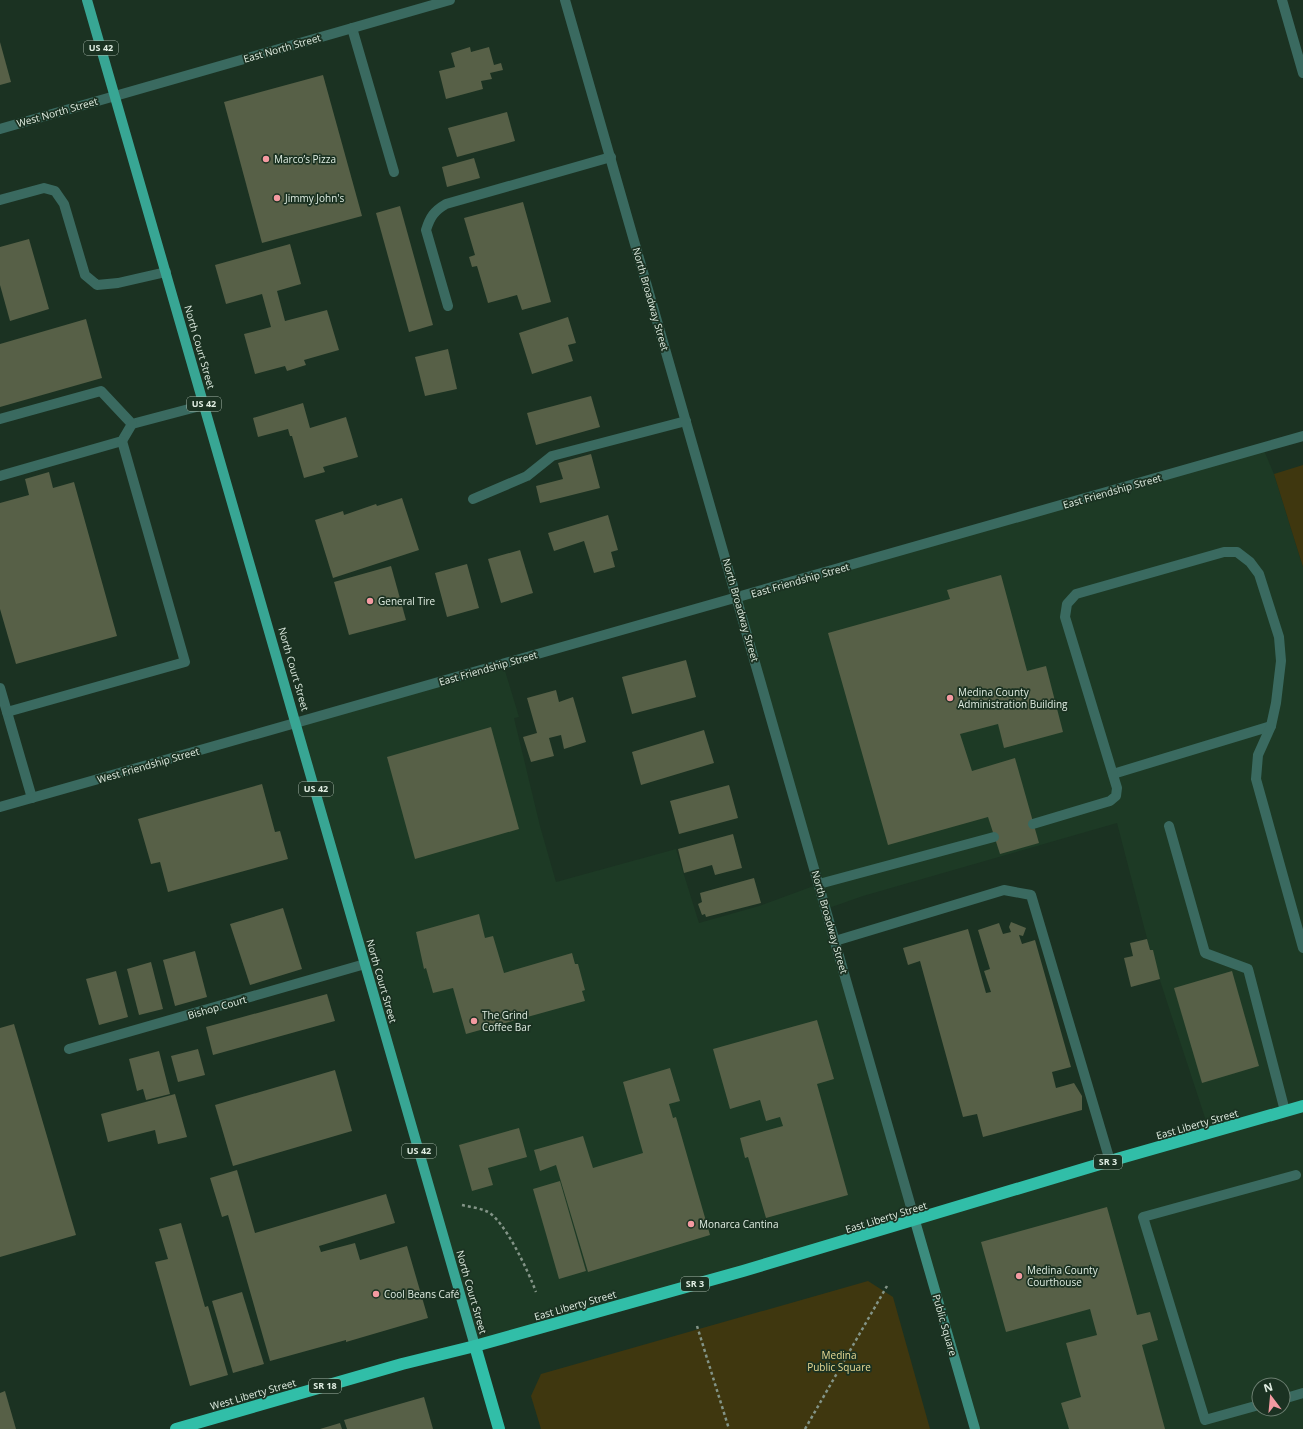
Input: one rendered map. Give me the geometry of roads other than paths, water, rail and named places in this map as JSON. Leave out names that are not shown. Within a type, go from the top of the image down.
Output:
[{"type":"highway","name":"East Liberty Street","points":[[476,1346],[915,1221],[1110,1161],[1303,1106]]},
{"type":"highway","name":"West Liberty Street","points":[[176,1429],[402,1364],[476,1346]]},
{"type":"highway","name":"US 42","points":[[476,1346],[499,1429]]},
{"type":"main road","name":"North Court Street","points":[[87,0],[476,1346]]},
{"type":"main road","name":"Public Square","points":[[915,1221],[975,1429]]},
{"type":"street","name":"East North Street","points":[[115,96],[450,0]]},
{"type":"street","name":"North Broadway Street","points":[[565,0],[915,1221]]},
{"type":"street","points":[[1282,0],[1303,74]]},
{"type":"street","points":[[352,28],[394,172]]},
{"type":"street","name":"West North Street","points":[[0,129],[115,96]]},
{"type":"street","points":[[448,306],[426,230],[429,218],[436,210],[446,204],[610,157]]},
{"type":"street","points":[[0,200],[44,188],[55,191],[64,204],[85,275],[97,285],[118,283],[166,272]]},
{"type":"street","points":[[0,419],[101,391],[132,424]]},
{"type":"street","points":[[0,476],[122,441],[132,424],[204,405]]},
{"type":"street","points":[[473,499],[527,476],[552,456],[686,420]]},
{"type":"street","name":"East Friendship Street","points":[[297,723],[1303,436]]},
{"type":"street","points":[[7,712],[185,662],[122,441]]},
{"type":"street","points":[[1033,824],[1110,801],[1116,796],[1117,788],[1065,617],[1067,604],[1076,594],[1224,552],[1237,552],[1250,562],[1259,574],[1279,637],[1281,661],[1276,703],[1270,726],[1258,755],[1256,779],[1303,948]]},
{"type":"street","points":[[0,688],[32,798]]},
{"type":"street","name":"West Friendship Street","points":[[0,807],[297,723]]},
{"type":"street","points":[[1112,774],[1270,726]]},
{"type":"street","points":[[1169,826],[1205,953],[1248,969],[1285,1111]]},
{"type":"street","points":[[819,884],[994,837]]},
{"type":"street","points":[[835,941],[1004,890],[1031,895],[1110,1161]]},
{"type":"street","name":"Bishop Court","points":[[70,1049],[365,964]]},
{"type":"street","points":[[1251,1407],[1206,1420],[1143,1217],[1296,1176]]},
{"type":"street","points":[[1291,1396],[1303,1393]]},
{"type":"place","name":"Marco’s Pizza","points":[[266,159]]},
{"type":"place","name":"Jimmy John's","points":[[277,198]]},
{"type":"place","name":"General Tire","points":[[370,601]]},
{"type":"place","name":"Medina County Administration Building","points":[[950,698]]},
{"type":"place","name":"The Grind Coffee Bar","points":[[474,1021]]},
{"type":"place","name":"Monarca Cantina","points":[[691,1224]]},
{"type":"place","name":"Medina County Courthouse","points":[[1019,1276]]},
{"type":"place","name":"Cool Beans Café","points":[[376,1294]]},
{"type":"park label","name":"Medina Public Square","points":[[839,1360]]}]
